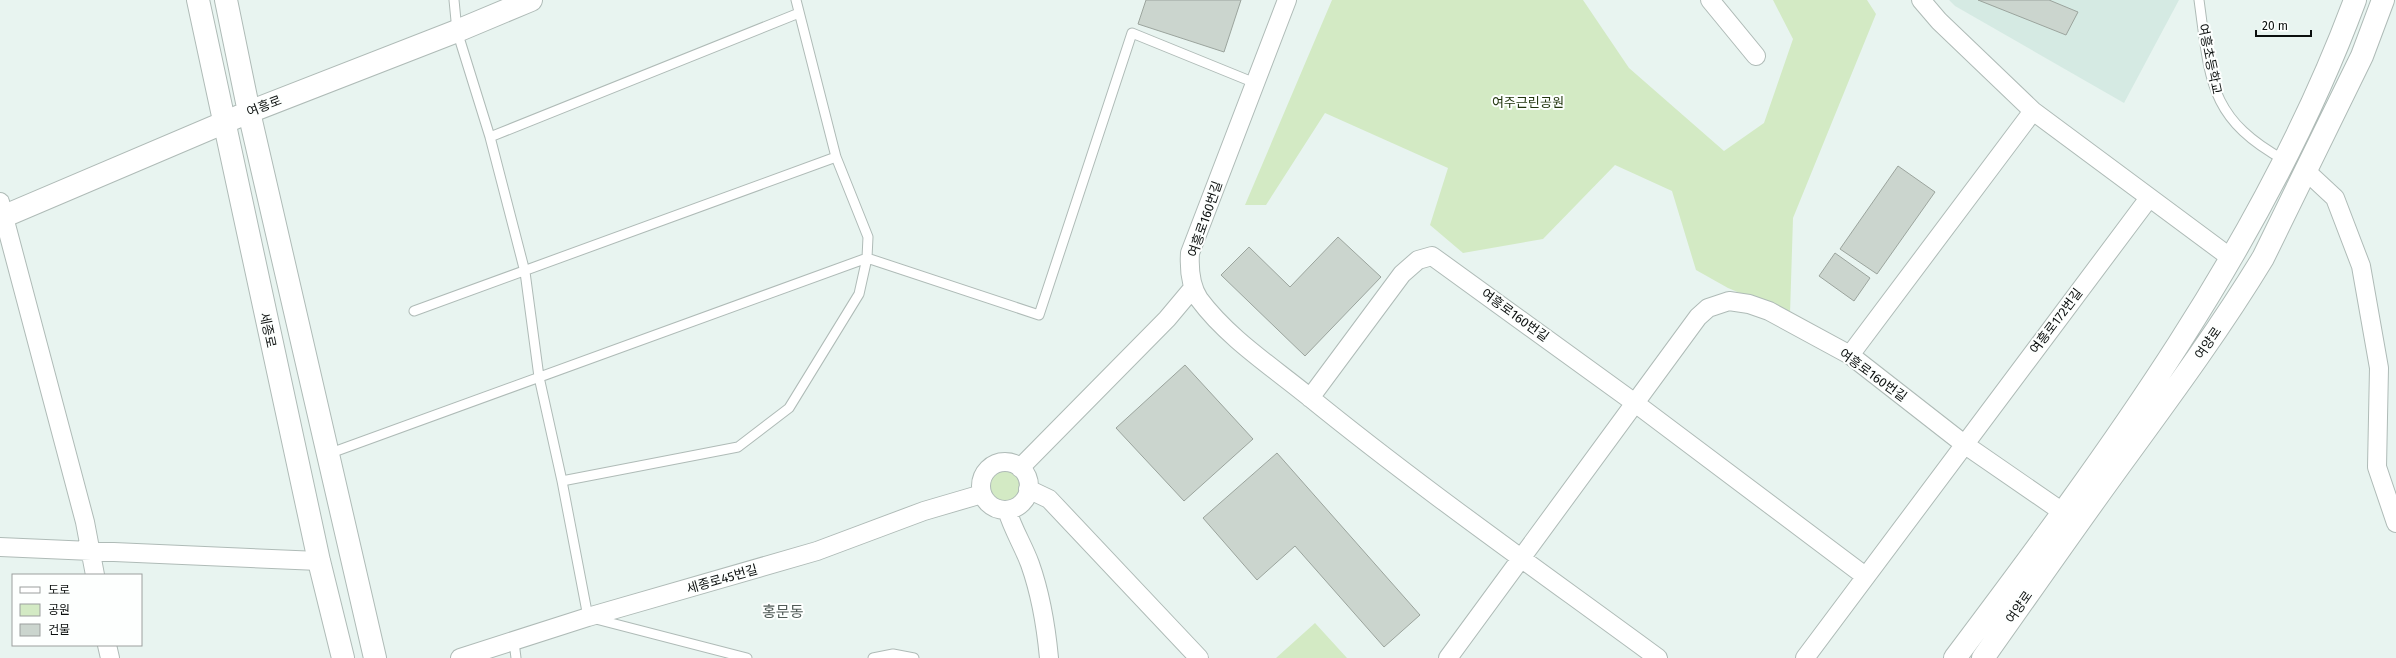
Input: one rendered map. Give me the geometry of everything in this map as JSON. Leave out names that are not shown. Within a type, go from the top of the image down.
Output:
[{"type":"street","name":"세종로","points":[[198,0],[223,123],[319,562],[343,658]]},
{"type":"street","points":[[226,0],[249,112],[375,658]]},
{"type":"street","name":"여흥로","points":[[1,213],[249,112],[457,32],[531,0]]},
{"type":"street","name":"여흥로160번길","points":[[1287,0],[1190,254],[1189,268],[1193,288],[1212,314],[1235,336],[1365,442],[1658,658]]},
{"type":"street","points":[[1710,0],[1756,56]]},
{"type":"street","points":[[1921,0],[1939,21],[2033,111],[2231,258]]},
{"type":"street","name":"여양로","points":[[1955,658],[2064,513],[2146,394],[2231,258],[2284,160],[2310,105],[2355,0]]},
{"type":"street","name":"여양로","points":[[1983,658],[2210,341],[2263,258],[2362,56],[2383,0]]},
{"type":"street","points":[[1850,355],[2033,111]]},
{"type":"street","points":[[2284,160],[2306,171],[2335,198],[2361,266],[2379,368],[2377,467],[2396,523]]},
{"type":"street","name":"여흥로172번길","points":[[1964,444],[2149,198]]},
{"type":"street","points":[[1,213],[85,522],[95,574]]},
{"type":"street","name":"여흥로160번길","points":[[1310,398],[1402,274],[1418,260],[1432,256],[1635,403],[1865,576]]},
{"type":"street","points":[[1020,468],[1167,319],[1193,288]]},
{"type":"street","name":"여흥로160번길","points":[[1448,658],[1698,317],[1708,308],[1729,301],[1750,304],[1769,311],[1850,355],[1964,444],[2064,513]]},
{"type":"street","points":[[1805,658],[1964,444]]},
{"type":"street","points":[[1006,462],[1020,468],[1025,474],[1028,489],[1021,503],[1007,510],[992,507],[982,494],[982,479],[992,466],[1006,462]]},
{"type":"street","points":[[1028,489],[1049,499],[1199,658]]},
{"type":"street","name":"세종로45번길","points":[[460,658],[515,650],[588,617],[817,551],[924,511],[982,494]]},
{"type":"street","points":[[1007,510],[1015,534],[1029,564],[1046,620],[1049,658]]},
{"type":"street","points":[[0,547],[91,553],[319,562]]},
{"type":"street","points":[[107,646],[110,658]]},
{"type":"lane","points":[[454,0],[457,32],[490,137],[525,272],[539,377],[562,481],[588,617],[747,658]]},
{"type":"lane","points":[[562,481],[738,447],[789,408],[859,294],[867,258],[868,237],[836,157],[796,0]]},
{"type":"lane","name":"여흥초등학교","points":[[2199,0],[2211,77],[2217,97],[2226,114],[2237,127],[2256,143],[2284,160]]},
{"type":"lane","points":[[490,137],[799,13]]},
{"type":"lane","points":[[327,455],[867,258],[1039,315],[1132,33],[1255,84]]},
{"type":"lane","points":[[414,311],[525,272],[836,157]]},
{"type":"lane","points":[[873,658],[893,654],[914,658]]},
{"type":"shaded area","points":[[1949,0],[2179,0],[2124,103],[1955,6]]},
{"type":"green space","name":"여주근린공원","points":[[1332,0],[1583,0],[1629,68],[1724,151],[1764,123],[1793,39],[1773,0],[1867,0],[1876,14],[1793,218],[1790,314],[1728,288],[1696,270],[1672,191],[1615,165],[1543,239],[1463,253],[1430,225],[1448,168],[1325,113],[1266,205],[1245,205]]},
{"type":"green space","points":[[1005,471],[1016,475],[1020,486],[1016,497],[1005,501],[994,497],[990,486],[994,475]]},
{"type":"green space","points":[[1315,623],[1347,658],[1276,658]]},
{"type":"building","points":[[1146,0],[1241,0],[1224,52],[1138,24]]},
{"type":"building","points":[[1978,0],[2049,0],[2078,12],[2066,35]]},
{"type":"building","points":[[1898,166],[1935,192],[1877,274],[1840,249]]},
{"type":"building","points":[[1338,237],[1381,277],[1305,356],[1221,275],[1249,247],[1290,287]]},
{"type":"building","points":[[1835,253],[1870,278],[1854,301],[1819,276]]},
{"type":"building","points":[[1185,365],[1253,439],[1184,501],[1116,428]]},
{"type":"building","points":[[1277,453],[1420,615],[1384,647],[1295,546],[1257,580],[1203,518]]},
{"type":"district","name":"홍문동","points":[[783,612]]}]
